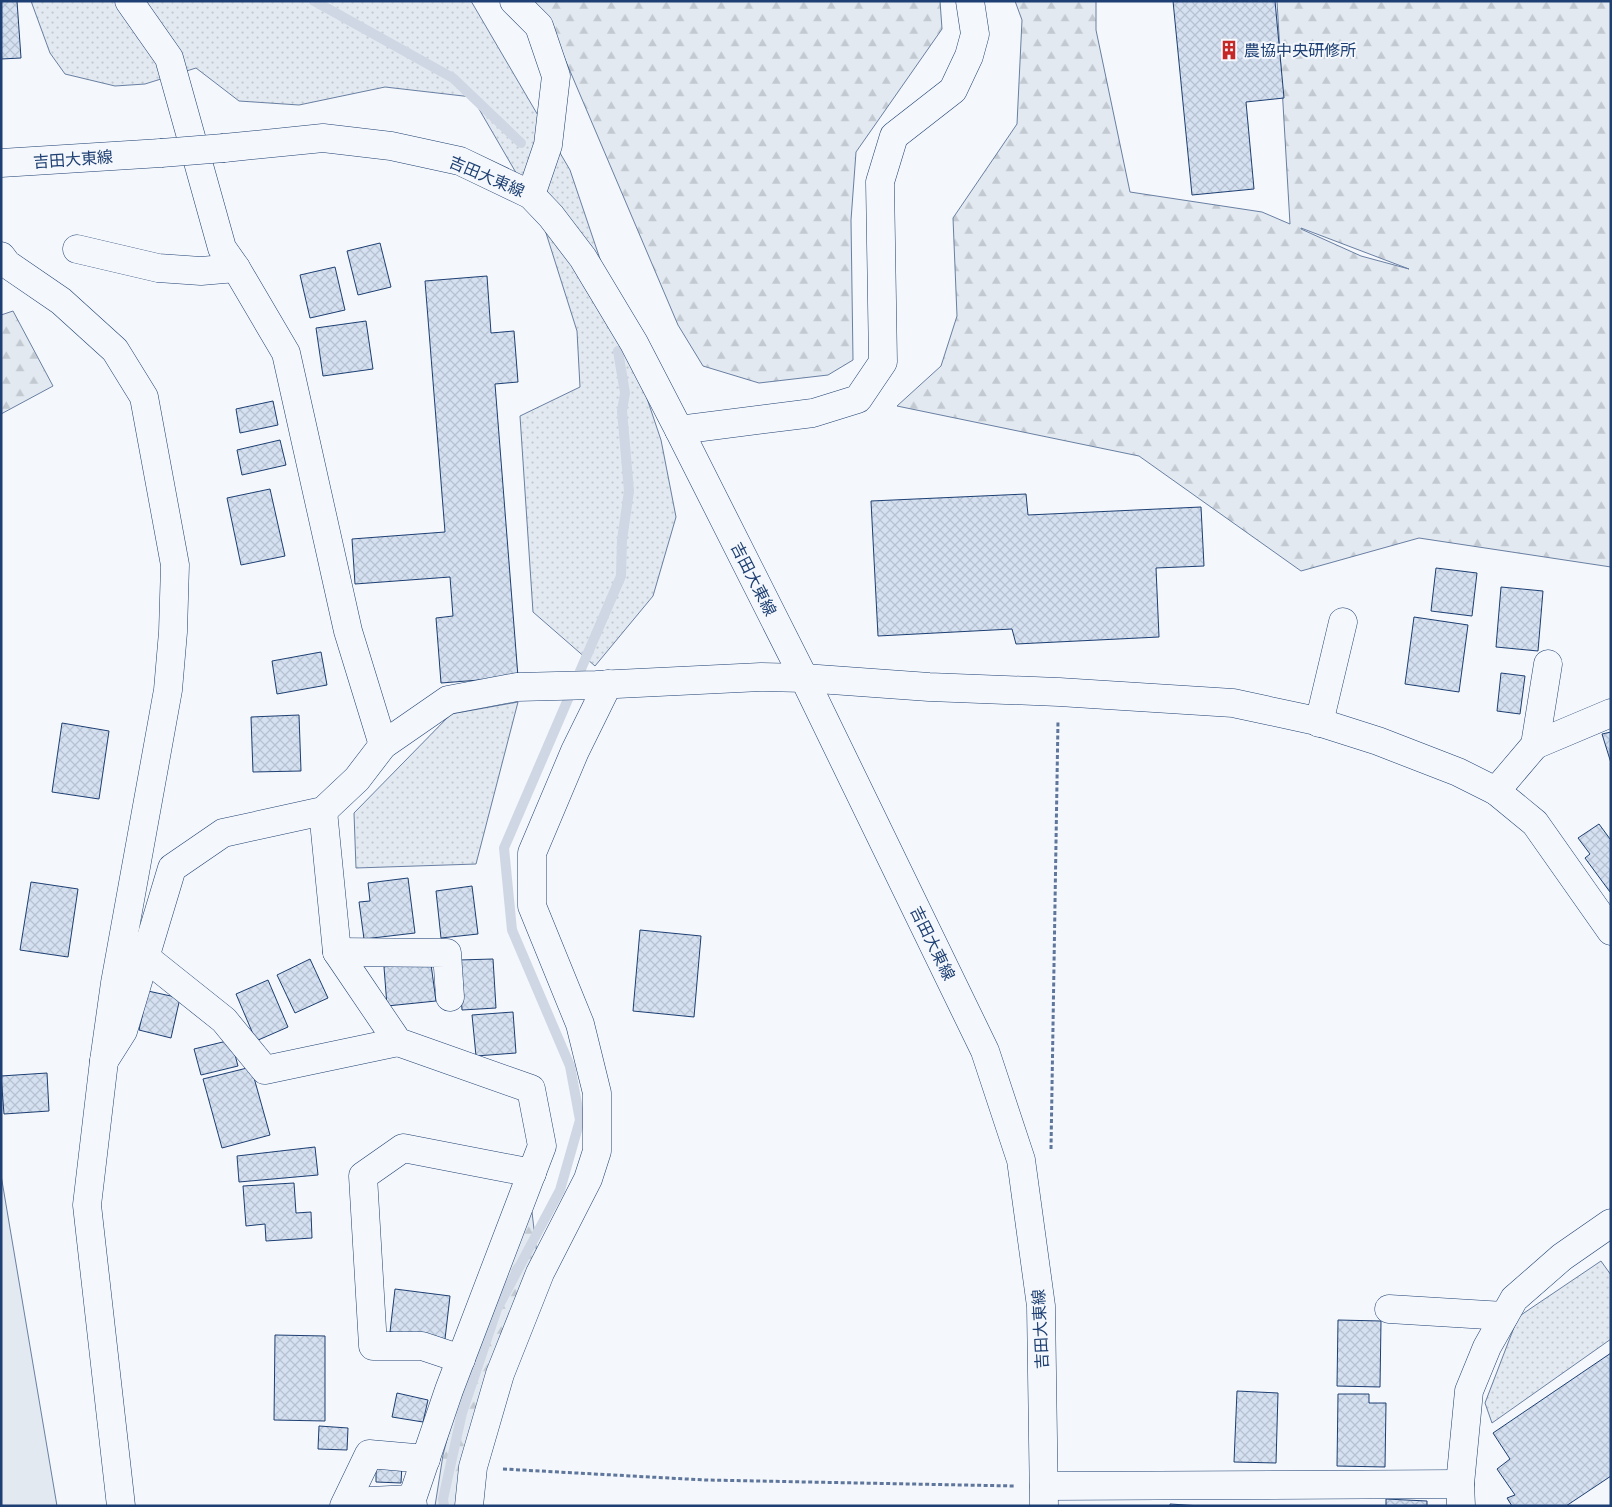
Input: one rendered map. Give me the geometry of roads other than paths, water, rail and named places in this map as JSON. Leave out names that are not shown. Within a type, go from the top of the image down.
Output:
[{"type":"street","points":[[129,1],[169,58],[222,248],[236,268],[286,353],[348,631],[383,745]]},
{"type":"street","points":[[514,1],[538,26],[556,76],[548,144],[531,194]]},
{"type":"street","points":[[679,430],[813,413],[858,399],[883,362],[880,182],[894,136],[953,90],[969,56],[975,34],[970,1]]},
{"type":"street","name":"吉田大東線","points":[[1,163],[161,153],[323,138],[391,146],[460,161],[531,194],[551,216],[583,258],[634,343],[804,678],[985,1051],[1021,1160],[1041,1306],[1044,1496]]},
{"type":"street","points":[[77,248],[158,268],[201,271],[236,268]]},
{"type":"street","points":[[1,256],[7,264],[61,300],[115,350],[144,397],[175,565],[173,632],[168,690],[115,983],[87,1205],[121,1506]]},
{"type":"street","points":[[1320,723],[1343,622]]},
{"type":"street","points":[[1535,745],[1548,664]]},
{"type":"street","points":[[104,1061],[123,1032],[172,868],[223,833],[322,811],[357,779],[383,745],[448,700],[517,687],[761,677],[1234,703],[1320,723],[1378,741],[1458,772],[1496,791],[1535,823],[1611,931]]},
{"type":"street","points":[[469,1506],[473,1467],[500,1374],[540,1274],[588,1180],[597,1151],[598,1093],[580,1024],[532,906],[532,853],[602,685]]},
{"type":"street","points":[[1496,791],[1535,745],[1611,713]]},
{"type":"street","points":[[322,811],[337,952],[398,1042]]},
{"type":"street","points":[[337,952],[447,953],[450,997]]},
{"type":"street","points":[[145,957],[224,1020],[265,1070],[398,1042],[531,1089],[542,1146],[449,1390],[413,1502],[370,1501],[361,1506]]},
{"type":"street","points":[[462,1359],[422,1346],[373,1346],[363,1176],[403,1148],[532,1172]]},
{"type":"street","points":[[1044,1496],[1461,1495],[1469,1390],[1487,1347],[1504,1316],[1514,1299],[1562,1257],[1611,1223]]},
{"type":"street","points":[[1389,1309],[1504,1316]]},
{"type":"street","points":[[344,1506],[369,1454],[426,1459]]},
{"type":"waterway","points":[[314,1],[453,78],[521,143]]},
{"type":"waterway","points":[[444,1506],[443,1499],[462,1413],[497,1309],[560,1190],[580,1120],[570,1066],[512,930],[504,848],[621,576],[622,540],[629,491],[622,411],[625,393],[618,351]]},
{"type":"place","name":"農協中央研修所","points":[[1229,50]]}]
